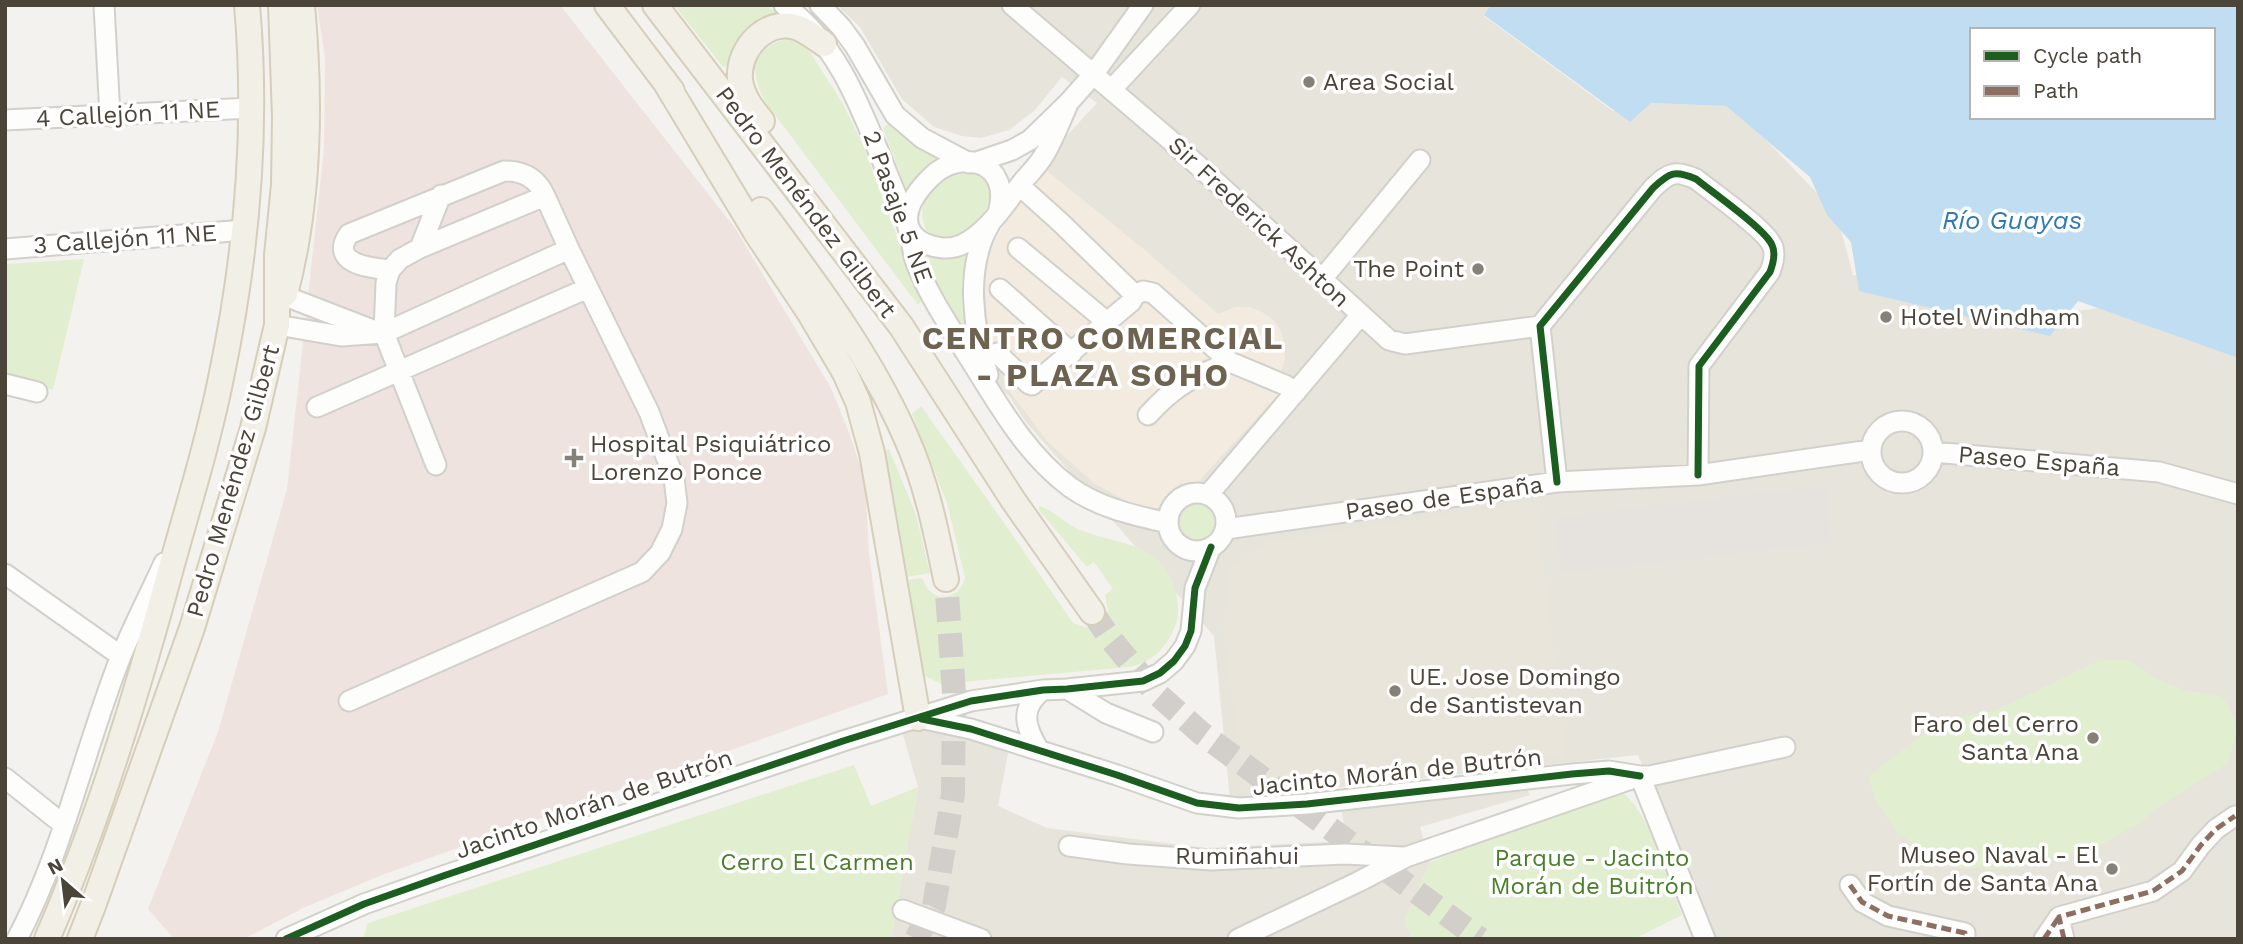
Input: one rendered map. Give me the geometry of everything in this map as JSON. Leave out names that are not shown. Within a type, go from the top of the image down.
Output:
[{"type":"main road","name":"Pedro Menéndez Gilbert","points":[[47,939],[87,840],[144,668],[222,376],[236,303],[250,169],[251,108],[247,5]]},
{"type":"main road","name":"Pedro Menéndez Gilbert","points":[[80,939],[192,628],[253,428],[276,325],[277,255],[284,185],[285,131],[281,5]]},
{"type":"main road","points":[[276,325],[296,254],[305,187],[306,42],[302,5]]},
{"type":"main road","name":"Pedro Menéndez Gilbert","points":[[607,5],[778,233],[847,330],[869,366],[905,436],[922,481],[946,579]]},
{"type":"main road","name":"Pedro Menéndez Gilbert","points":[[655,5],[901,326],[1013,500],[1092,612]]},
{"type":"main road","points":[[799,193],[769,131],[747,100],[741,87],[740,73],[753,39],[771,28],[802,29],[824,44]]},
{"type":"main road","points":[[664,80],[757,234],[809,312],[845,373],[858,402],[872,453],[918,718]]},
{"type":"street","points":[[104,5],[110,116]]},
{"type":"street","name":"2 Pasaje 5 NE","points":[[784,5],[811,27],[846,78],[908,225],[915,258],[926,287],[1005,415],[1043,464],[1070,487],[1099,504],[1125,514],[1168,523]]},
{"type":"street","name":"2 Pasaje 5 NE","points":[[820,5],[855,46],[895,115],[922,138],[971,163]]},
{"type":"street","name":"Sir Frederick Ashton","points":[[1012,5],[1323,278],[1360,316],[1389,340],[1405,344],[1540,326]]},
{"type":"street","points":[[1103,83],[1143,5]]},
{"type":"street","points":[[1103,83],[1172,5]]},
{"type":"street","points":[[1069,102],[1044,155],[995,216],[969,240],[943,249],[918,239],[908,225],[908,214],[912,202],[932,175],[943,168],[971,163],[1012,150],[1030,140],[1069,102],[1103,83],[1190,5]]},
{"type":"street","name":"4 Callejón 11 NE","points":[[5,120],[251,108]]},
{"type":"street","points":[[1323,278],[1420,160]]},
{"type":"street","points":[[971,163],[986,166],[999,182],[1002,197],[995,216]]},
{"type":"street","points":[[349,701],[642,572],[667,541],[677,503],[674,478],[649,412],[542,188],[530,177],[514,171],[504,171],[357,229],[346,237],[345,252],[353,262],[365,267],[390,270]]},
{"type":"street","points":[[1557,482],[1540,326],[1653,188],[1668,174],[1682,173],[1696,179],[1765,234],[1774,247],[1770,272],[1699,366],[1698,475]]},
{"type":"street","points":[[1020,186],[1135,295]]},
{"type":"street","points":[[420,248],[441,195]]},
{"type":"street","points":[[436,465],[384,334],[386,283],[390,270],[400,259],[420,248],[545,196]]},
{"type":"street","name":"2 Pasaje 5 NE","points":[[995,216],[985,231],[979,253],[974,294],[982,358],[1005,415]]},
{"type":"street","name":"3 Callejón 11 NE","points":[[5,249],[245,230]]},
{"type":"street","points":[[1018,248],[1107,322]]},
{"type":"street","points":[[276,325],[341,336],[384,334],[407,321],[569,249]]},
{"type":"street","points":[[317,407],[588,288]]},
{"type":"street","points":[[1000,289],[1072,353]]},
{"type":"street","points":[[997,353],[1032,385],[1131,302],[1135,295],[1143,291],[1153,293],[1230,362],[1296,392]]},
{"type":"street","points":[[285,296],[384,334]]},
{"type":"street","points":[[1208,495],[1360,316]]},
{"type":"street","points":[[1148,415],[1161,400],[1190,378],[1230,362]]},
{"type":"street","points":[[5,384],[37,392]]},
{"type":"street","name":"Paseo España","points":[[1871,450],[1879,431],[1898,421],[1908,421],[1926,432],[1932,441],[1933,452],[2159,472],[2238,494]]},
{"type":"street","points":[[1871,450],[1872,460],[1883,476],[1902,483],[1911,481],[1927,470],[1933,452]]},
{"type":"street","name":"Paseo de España","points":[[1226,528],[1557,482],[1698,475],[1871,450]]},
{"type":"street","points":[[1190,494],[1208,495],[1216,499],[1225,512],[1226,528],[1223,536],[1211,547],[1201,551],[1183,547],[1170,532],[1170,513],[1181,498],[1190,494]]},
{"type":"street","name":"Pedro Menéndez Gilbert","points":[[17,939],[37,897],[64,825],[121,656],[185,517]]},
{"type":"street","name":"Jacinto Morán de Butrón","points":[[286,939],[364,904],[443,876],[817,749],[971,701],[1044,690],[1143,681],[1160,673],[1174,661],[1185,646],[1191,631],[1195,588],[1211,547]]},
{"type":"street","points":[[5,575],[121,656]]},
{"type":"street","points":[[1067,689],[1106,713],[1153,732]]},
{"type":"street","points":[[1039,750],[1029,731],[1027,712],[1030,703],[1044,690]]},
{"type":"street","name":"Jacinto Morán de Butrón","points":[[918,718],[971,729],[1197,803],[1239,808],[1307,804],[1609,771],[1640,776]]},
{"type":"street","points":[[1238,939],[1406,857],[1640,776],[1785,747]]},
{"type":"street","points":[[1640,776],[1706,939]]},
{"type":"street","points":[[5,778],[64,825]]},
{"type":"street","points":[[2044,939],[2059,917],[2152,891],[2182,871],[2216,829],[2235,816]]},
{"type":"street","name":"Rumiñahui","points":[[1069,846],[1128,854],[1211,860],[1345,854],[1406,857]]},
{"type":"street","points":[[1850,885],[1861,902],[1888,916],[1965,933],[1965,939]]},
{"type":"street","points":[[903,910],[981,939]]},
{"type":"street","points":[[2059,917],[2064,939]]},
{"type":"street","points":[[5,930],[17,926],[27,918]]},
{"type":"shaded area","name":"Hospital Psiquiátrico Lorenzo Ponce","points":[[317,5],[560,5],[735,228],[831,388],[865,482],[869,554],[888,694],[382,875],[303,908],[244,939],[174,939],[148,909],[218,732],[287,489],[324,149],[325,58]]},
{"type":"shaded area","points":[[837,5],[1491,5],[1484,16],[1613,111],[1651,103],[1726,106],[1767,141],[1817,193],[1841,230],[1853,275],[2069,312],[2099,308],[2238,358],[2238,939],[1714,939],[1638,755],[1230,799],[1214,636],[1025,421],[1010,397],[990,380],[982,281],[1015,214],[1020,186],[1097,103],[1062,77],[1034,111],[1009,130],[981,138],[962,136],[934,127],[902,99],[860,27]]},
{"type":"shaded area","name":"CENTRO COMERCIAL - PLAZA SOHO","points":[[1045,169],[1218,314],[1235,307],[1249,307],[1273,320],[1281,331],[1285,360],[1281,370],[1292,379],[1197,483],[1181,483],[1169,492],[1153,515],[1095,484],[1048,442],[1007,388],[991,347],[984,264],[1006,220]]},
{"type":"shaded area","points":[[1825,486],[1832,543],[1561,574],[1554,517]]},
{"type":"shaded area","name":"UE. Jose Domingo de Santistevan","points":[[1536,501],[1565,756],[1245,789],[1223,626],[1230,569],[1266,542]]},
{"type":"shaded area","points":[[935,727],[1009,748],[998,806],[1047,828],[1206,848],[1346,841],[1341,806],[1524,783],[1530,795],[1420,827],[1430,862],[1405,920],[1412,939],[891,939],[918,787],[902,731]]},
{"type":"green space","points":[[674,5],[765,5],[780,14],[779,17],[755,22],[749,26],[739,37],[724,68]]},
{"type":"green space","points":[[788,39],[801,43],[810,52],[843,104],[864,147],[922,301],[918,305],[766,103],[757,81],[756,63],[766,48]]},
{"type":"green space","points":[[888,124],[913,144],[940,158],[940,163],[912,188],[906,189],[883,128]]},
{"type":"green space","points":[[967,173],[981,177],[989,185],[987,206],[981,217],[963,236],[953,240],[934,237],[928,232],[922,218],[928,194],[944,179]]},
{"type":"green space","points":[[971,249],[971,341],[967,342],[938,296],[922,253],[925,250],[948,257]]},
{"type":"green space","points":[[84,259],[53,390],[5,376],[7,264]]},
{"type":"green space","points":[[921,406],[1073,623],[1088,628],[1100,625],[1108,610],[1105,595],[1113,589],[1094,562],[1087,567],[1039,510],[1039,506],[1080,530],[1137,548],[1160,562],[1175,589],[1178,610],[1173,631],[1161,650],[1143,663],[1129,667],[942,684],[925,676],[906,580],[922,578],[933,594],[944,597],[955,593],[965,578],[947,503],[912,414]]},
{"type":"green space","points":[[889,449],[916,515],[930,573],[906,577],[883,452]]},
{"type":"green space","points":[[1198,505],[1210,510],[1215,522],[1210,534],[1198,539],[1186,534],[1181,522],[1186,510]]},
{"type":"green space","points":[[2100,660],[2129,660],[2157,679],[2184,690],[2222,697],[2233,715],[2236,729],[2227,764],[2164,803],[2141,822],[2102,844],[2018,868],[1959,868],[1929,856],[1898,833],[1874,798],[1869,776],[1926,732],[1958,717],[1994,711]]},
{"type":"green space","name":"Cerro El Carmen","points":[[854,765],[871,806],[918,787],[891,939],[363,939],[368,923]]},
{"type":"green space","name":"Parque - Jacinto Morán de Buitrón","points":[[1618,789],[1630,799],[1649,829],[1682,915],[1634,939],[1412,939],[1405,920],[1430,862]]},
{"type":"water","name":"Río Guayas","points":[[1491,5],[2238,5],[2238,358],[2078,301],[2050,336],[1859,291],[1851,242],[1827,215],[1810,177],[1726,106],[1651,103],[1630,122],[1484,15]]},
{"type":"tunnel","points":[[916,939],[934,906],[953,794],[954,693],[946,579]]},
{"type":"tunnel","points":[[1092,612],[1112,641],[1155,692],[1201,733],[1480,939]]},
{"type":"marked path","points":[[2064,939],[2059,917],[2153,891],[2182,871],[2216,829],[2235,816]]},
{"type":"marked path","points":[[1850,885],[1862,902],[1888,916],[1965,933],[1965,939]]},
{"type":"marked path","points":[[2044,939],[2059,917]]},
{"type":"cycle path","points":[[1557,482],[1540,326],[1653,188],[1673,174],[1683,174],[1696,179],[1759,230],[1774,251],[1770,272],[1699,366],[1698,475]]},
{"type":"cycle path","points":[[286,939],[364,904],[443,876],[843,741],[971,701],[1043,690],[1143,681],[1160,673],[1174,661],[1185,646],[1191,631],[1195,588],[1211,547]]},
{"type":"cycle path","points":[[922,719],[971,729],[1197,803],[1239,808],[1307,804],[1609,771],[1640,776]]},
{"type":"place","name":"Area Social","points":[[1309,82]]},
{"type":"place","name":"The Point","points":[[1478,269]]},
{"type":"place","name":"Hotel Windham","points":[[1886,317]]},
{"type":"place","name":"Hospital Psiquiátrico Lorenzo Ponce","points":[[574,458]]},
{"type":"place","name":"UE. Jose Domingo de Santistevan","points":[[1395,691]]},
{"type":"place","name":"Faro del Cerro Santa Ana","points":[[2093,738]]},
{"type":"place","name":"Museo Naval - El Fortín de Santa Ana","points":[[2112,869]]},
{"type":"district","name":"CENTRO COMERCIAL - PLAZA SOHO","points":[[1103,356]]}]
